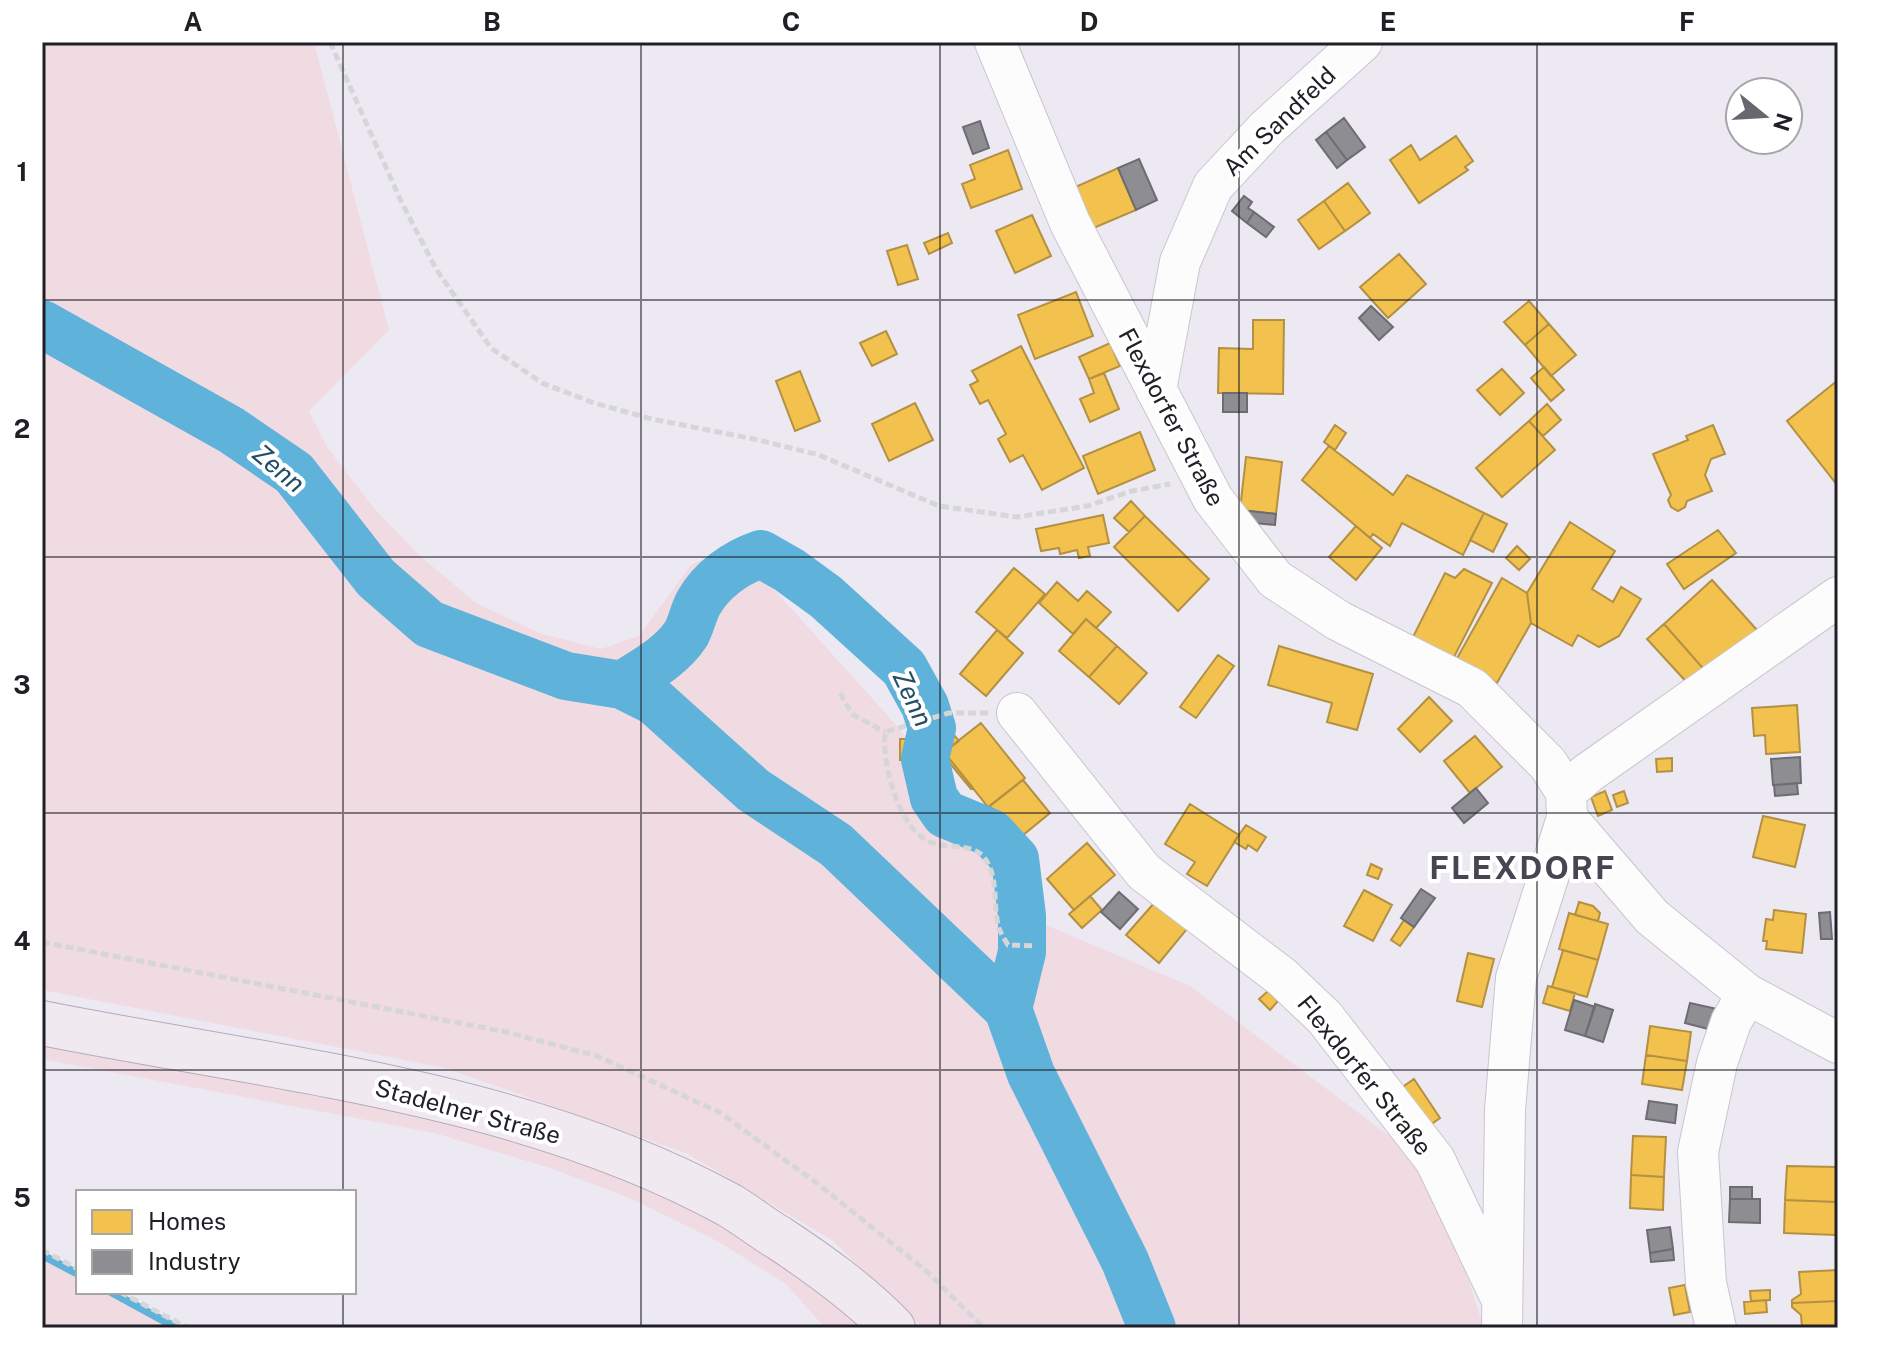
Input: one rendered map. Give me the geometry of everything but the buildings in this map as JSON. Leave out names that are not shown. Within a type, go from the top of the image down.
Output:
[{"type":"main road","name":"Stadelner Straße","points":[[42,1023],[432,1097],[504,1115],[573,1139],[654,1170],[729,1206],[822,1266],[893,1328]]},
{"type":"street","name":"Flexdorfer Straße","points":[[995,42],[1070,223],[1156,390],[1213,499],[1275,579],[1339,621],[1472,688],[1548,764],[1566,805],[1652,917],[1747,994],[1838,1043]]},
{"type":"street","name":"Am Sandfeld","points":[[1156,390],[1180,262],[1213,186],[1267,128],[1362,42]]},
{"type":"street","points":[[1566,805],[1588,773],[1838,597]]},
{"type":"street","name":"Flexdorfer Straße","points":[[1017,713],[1144,872],[1282,977],[1325,1018],[1435,1160],[1502,1314]]},
{"type":"street","name":"Flexdorfer Straße","points":[[1502,1314],[1505,1110],[1516,978],[1566,805]]},
{"type":"street","points":[[1716,1328],[1705,1269],[1698,1152],[1717,1063],[1731,1022],[1747,994]]},
{"type":"path","points":[[330,42],[401,201],[436,269],[491,348],[542,383],[594,403],[652,419],[819,455],[939,506],[1017,517],[1087,506],[1132,491],[1203,480]]},
{"type":"path","points":[[840,693],[852,714],[885,732],[949,713]]},
{"type":"path","points":[[885,732],[883,751],[892,790],[910,823],[927,841],[949,848],[974,849],[984,857],[992,875],[999,927],[1008,945],[1036,946]]},
{"type":"path","points":[[42,942],[506,1032],[597,1056],[719,1112],[818,1184],[924,1269],[984,1328]]},
{"type":"path","points":[[42,1250],[76,1268]]},
{"type":"path","points":[[124,1294],[188,1328]]},
{"type":"shaded area","points":[[42,42],[314,42],[389,330],[309,411],[327,447],[373,507],[419,555],[476,603],[539,633],[601,649],[639,636],[691,565],[734,545],[897,726],[1034,920],[1190,986],[1416,1156],[1454,1235],[1481,1319],[1481,1328],[923,1328],[833,1241],[688,1154],[445,1068],[42,990]]},
{"type":"shaded area","points":[[42,1023],[654,1170],[893,1328],[825,1328],[786,1284],[719,1242],[632,1199],[553,1169],[435,1133],[42,1059]]},
{"type":"shaded area","points":[[42,1255],[76,1273],[76,1294],[115,1294],[177,1328],[42,1328]]},
{"type":"waterway","name":"Zenn","points":[[42,324],[231,430],[294,473],[376,578],[429,624],[566,676],[622,685],[654,701],[753,790],[836,845],[1008,1009],[1031,1074],[1125,1261],[1152,1328]]},
{"type":"waterway","name":"Zenn","points":[[622,685],[673,650],[686,634],[698,604],[710,587],[733,567],[751,558],[761,554],[826,597],[904,668],[925,706],[932,728],[925,759],[934,798],[945,814],[991,833],[1015,859],[1022,916],[1022,952],[1008,1009]]},
{"type":"waterway","points":[[42,1255],[76,1273]]},
{"type":"waterway","points":[[115,1294],[177,1328]]},
{"type":"district","name":"FLEXDORF","points":[[1523,867]]}]
